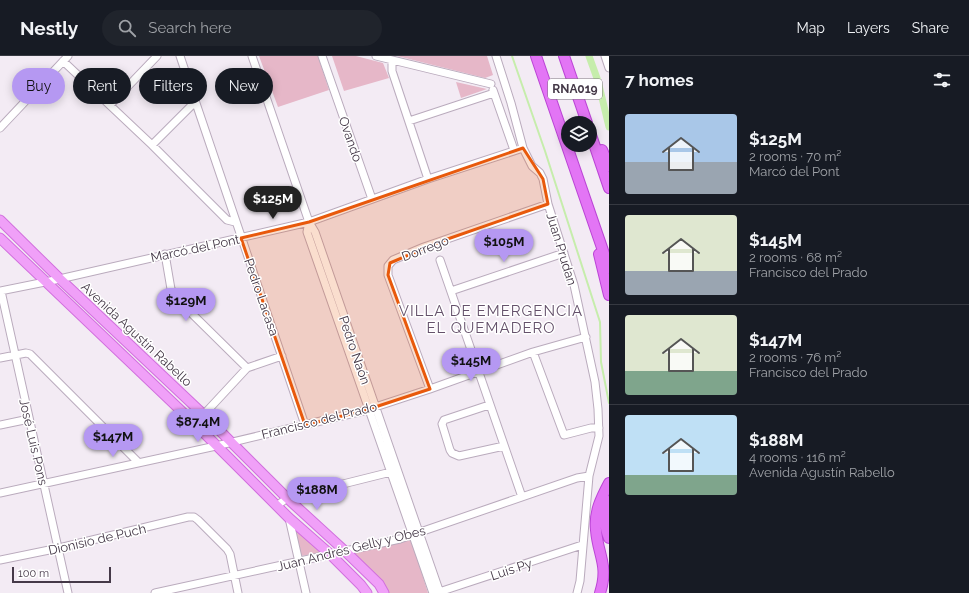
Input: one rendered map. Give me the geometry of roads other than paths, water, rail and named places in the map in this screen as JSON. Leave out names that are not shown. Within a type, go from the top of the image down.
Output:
[{"type":"highway","name":"RNA019","points":[[536,56],[609,268]]},
{"type":"highway","name":"RNA019","points":[[564,56],[584,116]]},
{"type":"highway","points":[[597,141],[609,166]]},
{"type":"highway","points":[[597,152],[609,188]]},
{"type":"highway","points":[[593,223],[601,266],[609,295]]},
{"type":"highway","points":[[600,593],[605,578],[605,566],[596,532],[596,515],[599,503],[609,483]]},
{"type":"highway","points":[[609,502],[606,509],[605,522],[609,538]]},
{"type":"main road","name":"Avenida Agustín Rabello","points":[[0,220],[60,279],[204,414],[286,498],[346,552],[374,580],[384,593]]},
{"type":"main road","name":"Avenida Agustín Rabello","points":[[0,238],[195,424],[278,505],[289,518],[331,555],[367,593]]},
{"type":"street","points":[[110,105],[157,56]]},
{"type":"street","name":"Pedro Lacasa","points":[[180,56],[184,68]]},
{"type":"street","name":"Pedro Naón","points":[[252,56],[309,222],[315,232],[372,409],[437,593]]},
{"type":"street","name":"Ovando","points":[[322,56],[372,199]]},
{"type":"street","points":[[376,56],[491,84],[504,80]]},
{"type":"street","name":"Juan Prudan","points":[[496,56],[523,148],[532,166],[540,173],[543,179],[548,204],[574,285],[595,382],[599,428],[598,442],[589,476],[580,581],[577,593]]},
{"type":"street","points":[[605,56],[609,68]]},
{"type":"street","points":[[0,128],[66,59],[110,105],[227,220],[235,222]]},
{"type":"street","points":[[392,60],[392,71],[428,179]]},
{"type":"street","points":[[491,84],[514,150]]},
{"type":"street","points":[[409,121],[494,93]]},
{"type":"street","points":[[152,145],[192,104]]},
{"type":"street","name":"Pedro Lacasa","points":[[195,104],[305,425]]},
{"type":"street","name":"Marcó del Pont","points":[[1,291],[309,222],[428,179],[523,148]]},
{"type":"street","name":"Dorrego","points":[[430,390],[388,275],[388,266],[393,260],[439,242],[548,204]]},
{"type":"street","points":[[451,291],[564,253]]},
{"type":"street","points":[[165,254],[171,289],[178,300],[247,368]]},
{"type":"street","points":[[440,260],[522,497]]},
{"type":"street","name":"José Luis Pons","points":[[1,291],[68,593]]},
{"type":"street","name":"Francisco del Prado","points":[[0,493],[216,446],[372,409],[430,390],[533,352],[586,337]]},
{"type":"street","points":[[533,352],[564,435],[591,428],[599,428]]},
{"type":"street","points":[[0,358],[26,353],[30,354],[138,462]]},
{"type":"street","points":[[195,424],[247,368],[282,356]]},
{"type":"street","points":[[489,405],[444,420],[442,424],[450,450],[452,453],[459,456],[504,446]]},
{"type":"street","points":[[0,425],[29,419]]},
{"type":"street","points":[[278,505],[286,498],[394,472]]},
{"type":"street","name":"Juan Andrés Gelly y Obes","points":[[155,593],[346,552],[416,534],[577,478],[589,476]]},
{"type":"street","name":"Dionisio de Puch","points":[[0,560],[59,548],[188,517],[194,517],[227,549],[230,554],[235,575]]},
{"type":"street","points":[[289,518],[306,593]]},
{"type":"street","name":"Luis Py","points":[[437,593],[582,545]]},
{"type":"street","points":[[235,575],[238,593]]},
{"type":"waterway","points":[[512,56],[545,151],[600,322],[601,362],[609,403]]},
{"type":"waterway","points":[[589,56],[598,81],[609,127]]},
{"type":"district","name":"VILLA DE EMERGENCIA EL QUEMADERO","points":[[491,320]]}]
